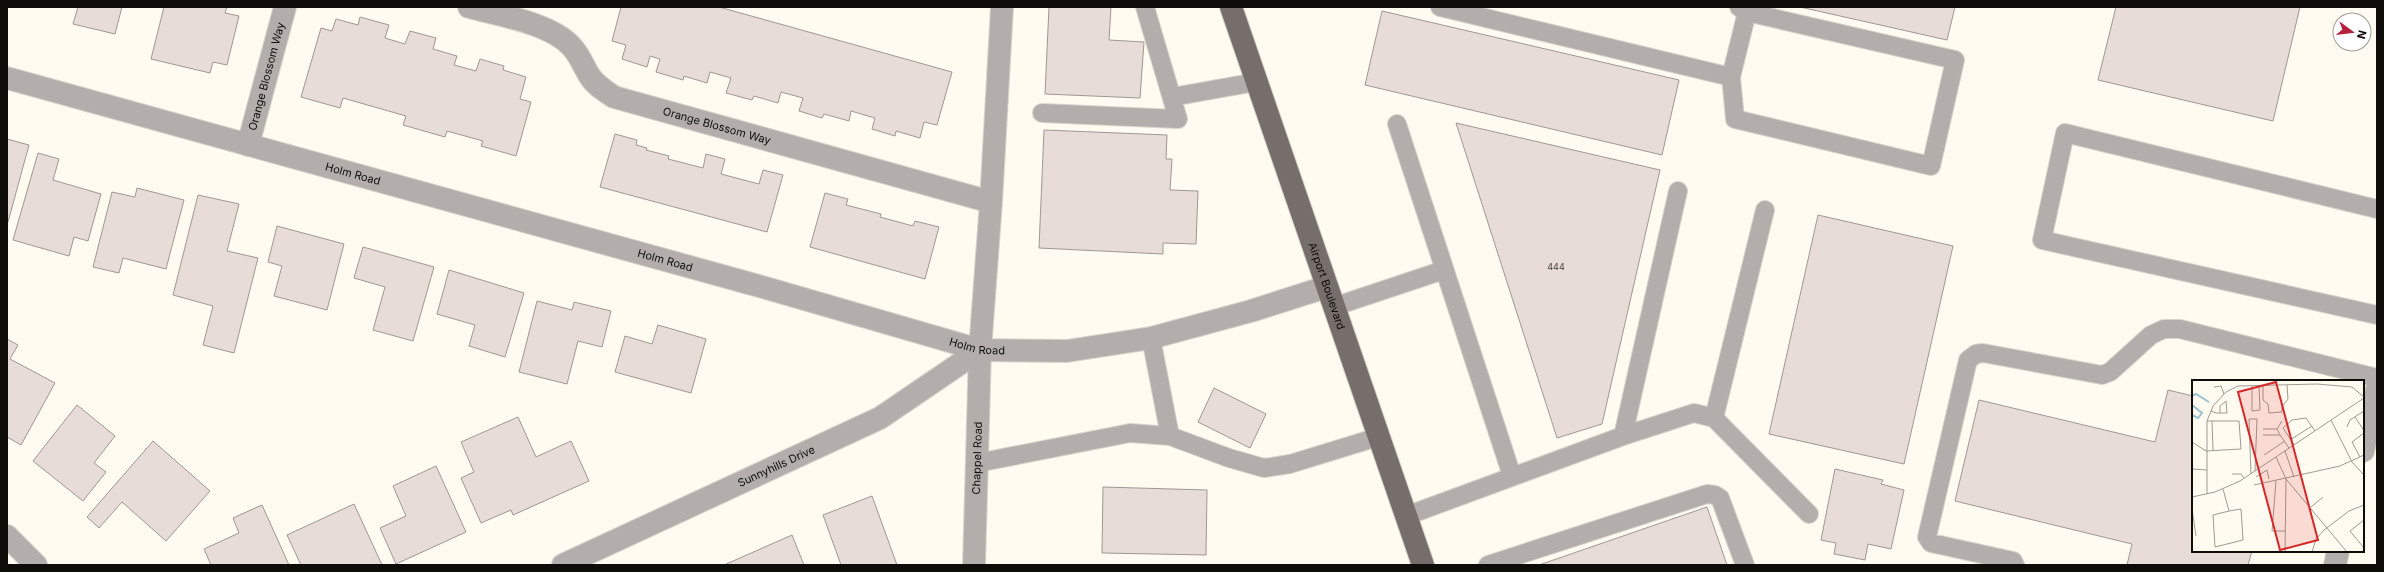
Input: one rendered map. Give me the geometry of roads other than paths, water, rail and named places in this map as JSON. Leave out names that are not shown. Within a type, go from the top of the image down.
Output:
[{"type":"main road","name":"Airport Boulevard","points":[[1231,7],[1423,565]]},
{"type":"street","name":"Orange Blossom Way","points":[[248,145],[285,7]]},
{"type":"street","name":"Orange Blossom Way","points":[[469,7],[540,27],[559,36],[571,46],[590,76],[601,88],[614,97],[991,202]]},
{"type":"street","name":"Chappel Road","points":[[974,565],[980,350],[991,202],[1002,7]]},
{"type":"street","name":"Holm Road","points":[[7,78],[766,288],[980,350],[1067,351],[1151,338],[1251,312],[1330,297]]},
{"type":"street","name":"Sunnyhills Drive","points":[[563,565],[880,418],[980,350]]},
{"type":"street","points":[[2364,447],[2377,389]]},
{"type":"street","points":[[7,536],[36,565]]},
{"type":"street","points":[[2335,565],[2338,552]]},
{"type":"lane","points":[[1042,113],[1178,119],[1145,7]]},
{"type":"lane","points":[[1440,7],[1731,77]]},
{"type":"lane","points":[[1742,9],[1955,60],[1931,166],[1735,119],[1731,77],[1742,9]]},
{"type":"lane","points":[[1172,97],[1256,82]]},
{"type":"lane","points":[[1397,124],[1512,476]]},
{"type":"lane","points":[[2377,209],[2065,133],[2042,240],[2377,315]]},
{"type":"lane","points":[[1623,436],[1678,192]]},
{"type":"lane","points":[[1714,418],[1765,210]]},
{"type":"lane","points":[[1330,297],[1444,270]]},
{"type":"lane","points":[[2016,565],[2013,561],[1931,543],[1927,537],[1968,360],[1976,354],[1983,353],[2102,375],[2110,372],[2151,335],[2164,329],[2180,329],[2377,378]]},
{"type":"lane","points":[[1151,338],[1170,436]]},
{"type":"lane","points":[[1406,516],[1623,436],[1694,413],[1714,418],[1809,514]]},
{"type":"lane","points":[[977,463],[1130,433],[1170,436],[1228,458],[1264,468],[1290,464],[1378,437]]},
{"type":"lane","points":[[1488,565],[1510,562],[1707,494],[1715,495],[1720,498],[1745,565]]}]
